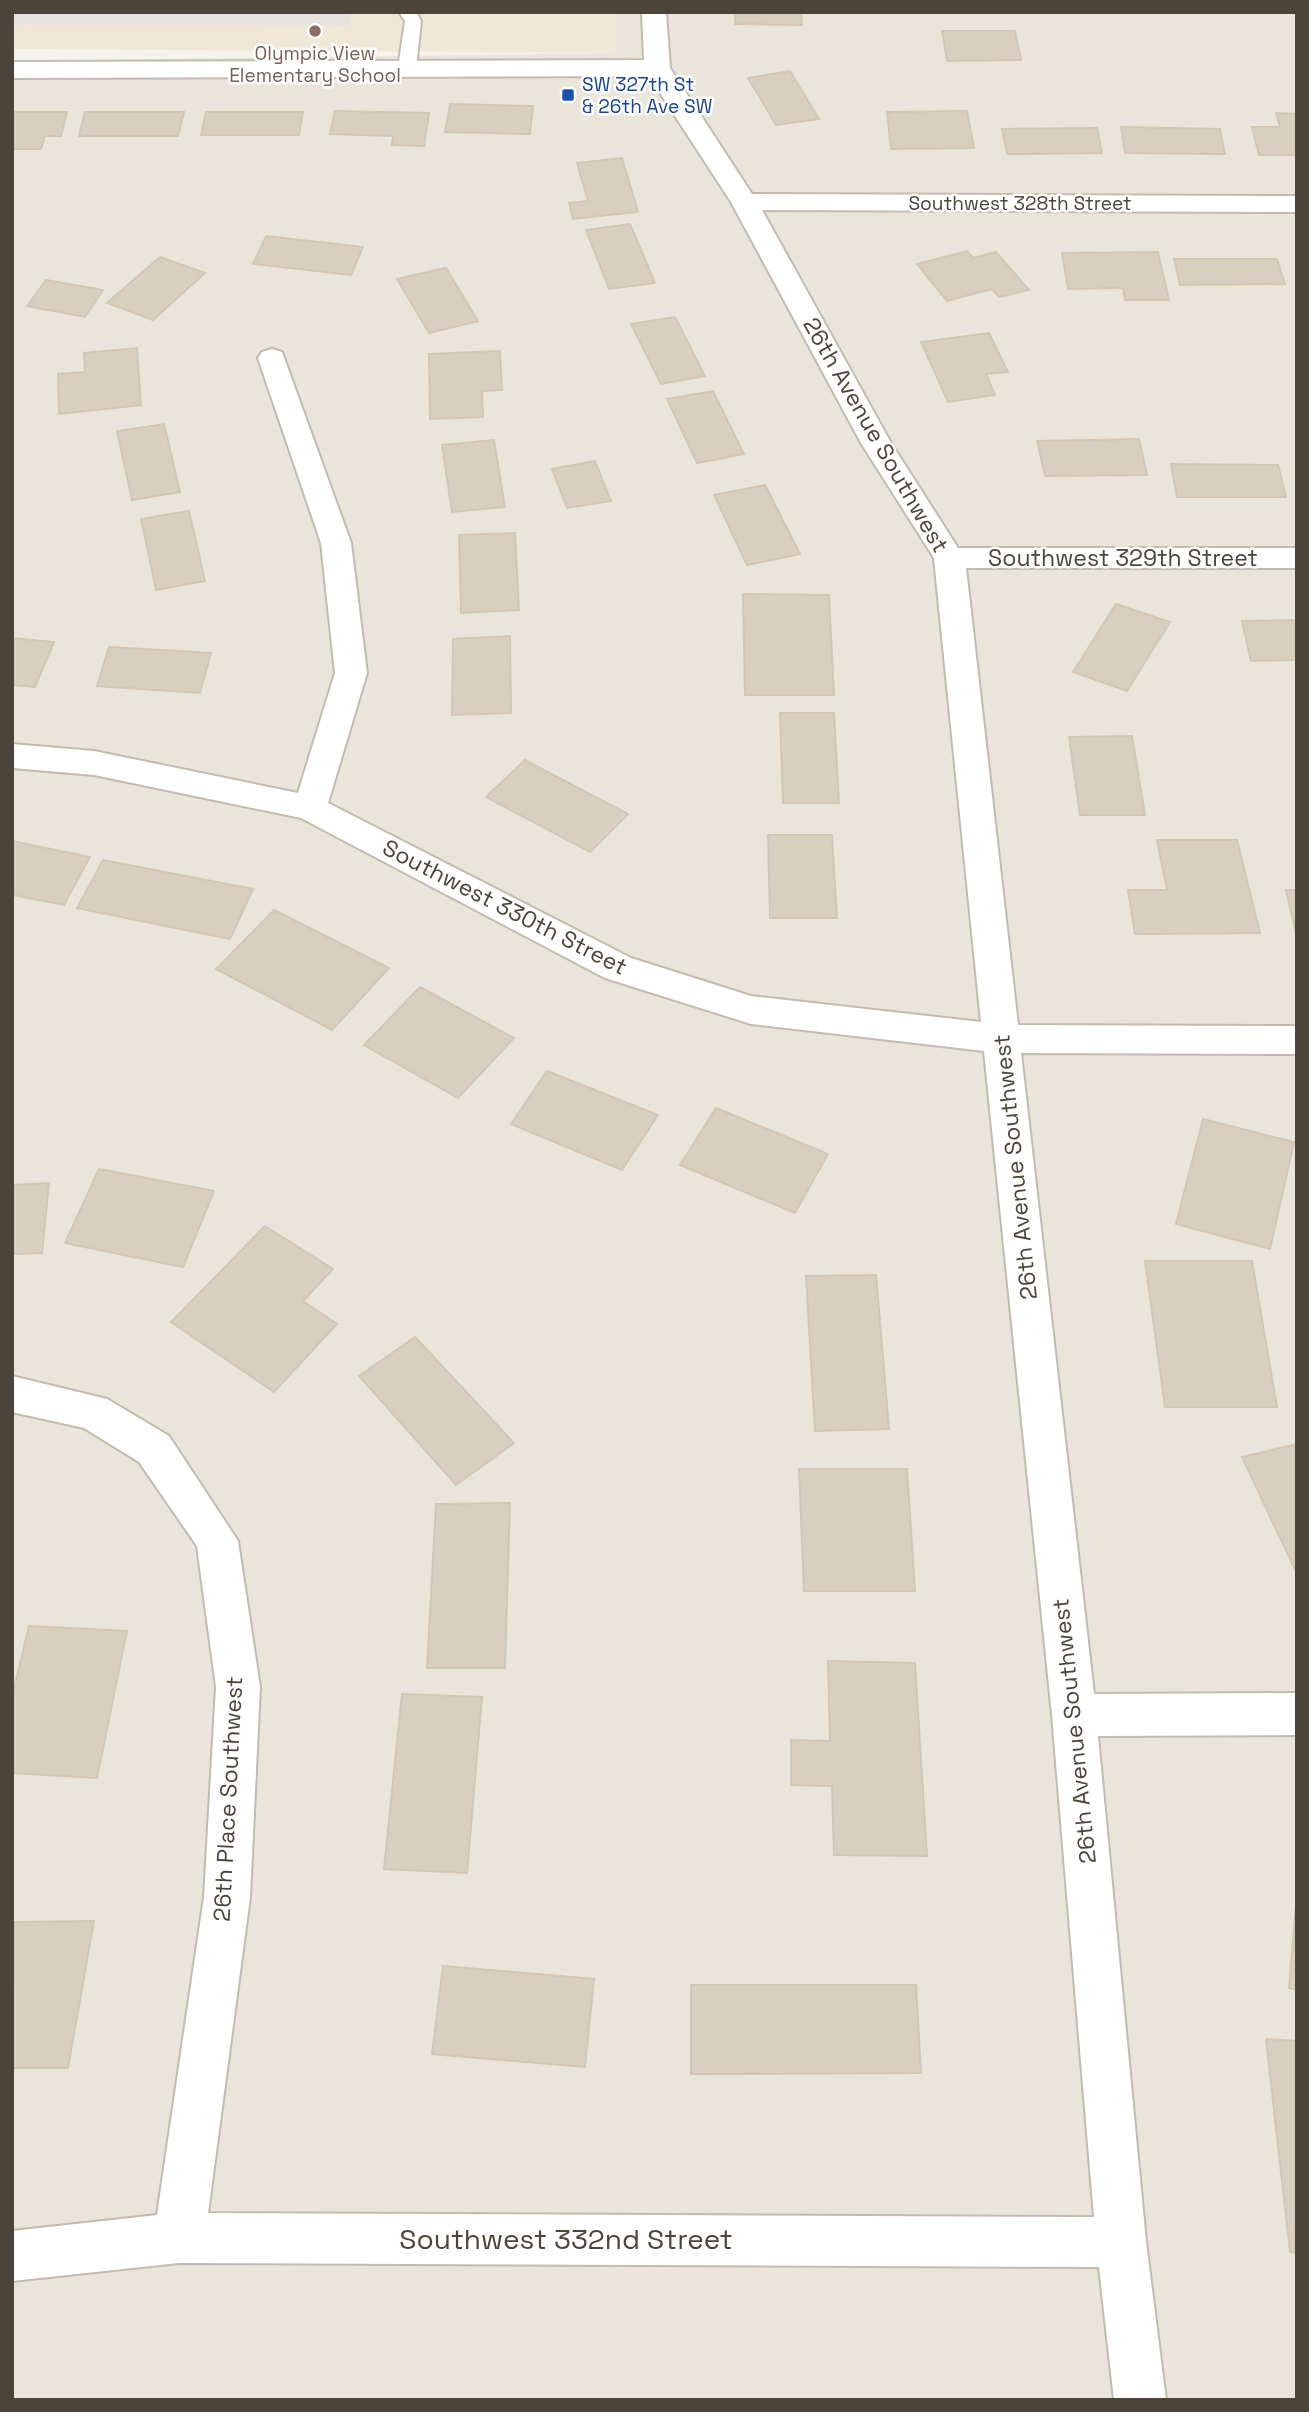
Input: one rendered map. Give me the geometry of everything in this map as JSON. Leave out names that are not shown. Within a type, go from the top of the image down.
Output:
[{"type":"street","name":"26th Avenue Southwest","points":[[654,12],[657,68],[744,202],[876,443],[949,558],[1074,1715],[1121,2242],[1140,2400]]},
{"type":"street","points":[[12,70],[657,68]]},
{"type":"street","name":"Southwest 328th Street","points":[[744,202],[1297,204]]},
{"type":"street","points":[[272,358],[336,543],[351,673],[310,808]]},
{"type":"street","name":"Southwest 329th Street","points":[[949,558],[1297,558]]},
{"type":"street","name":"Southwest 330th Street","points":[[12,756],[94,763],[310,808],[618,968],[751,1010],[1001,1039],[1297,1040]]},
{"type":"street","name":"26th Place Southwest","points":[[12,1394],[93,1412],[154,1449],[217,1541],[238,1687],[227,1897],[179,2238]]},
{"type":"street","points":[[1074,1715],[1297,1714]]},
{"type":"street","name":"Southwest 332nd Street","points":[[12,2256],[179,2238],[1121,2242]]},
{"type":"lane","points":[[407,68],[413,21],[408,12]]},
{"type":"shaded area","name":"Olympic View Elementary School","points":[[12,12],[617,12],[617,53],[12,49]]},
{"type":"shaded area","points":[[13,12],[351,12],[349,25],[12,24]]},
{"type":"shaded area","points":[[617,12],[1297,12],[1297,2400],[12,2400],[12,61],[617,53]]},
{"type":"building","points":[[735,12],[801,12],[802,25],[735,24]]},
{"type":"building","points":[[942,31],[1015,31],[1021,60],[947,61]]},
{"type":"building","points":[[790,71],[819,119],[776,125],[748,78]]},
{"type":"building","points":[[450,104],[533,106],[530,134],[445,132]]},
{"type":"building","points":[[335,111],[429,113],[424,146],[392,145],[393,136],[330,134]]},
{"type":"building","points":[[967,111],[974,148],[891,149],[887,112]]},
{"type":"building","points":[[12,112],[67,112],[61,136],[45,136],[41,149],[12,149]]},
{"type":"building","points":[[85,112],[184,112],[178,136],[79,136]]},
{"type":"building","points":[[206,112],[303,112],[299,135],[201,135]]},
{"type":"building","points":[[1276,113],[1297,114],[1297,155],[1259,155],[1252,127],[1280,127]]},
{"type":"building","points":[[1121,127],[1220,129],[1225,154],[1125,153]]},
{"type":"building","points":[[1097,128],[1102,153],[1007,154],[1002,129]]},
{"type":"building","points":[[622,158],[638,212],[573,219],[569,203],[588,201],[577,163]]},
{"type":"building","points":[[630,224],[655,283],[609,289],[586,230]]},
{"type":"building","points":[[266,236],[363,247],[351,275],[253,264]]},
{"type":"building","points":[[967,251],[973,258],[996,252],[1029,290],[999,297],[992,289],[947,301],[917,264]]},
{"type":"building","points":[[1158,252],[1169,300],[1125,300],[1123,288],[1068,289],[1062,253]]},
{"type":"building","points":[[160,257],[205,273],[153,320],[107,303]]},
{"type":"building","points":[[1174,259],[1277,259],[1285,284],[1180,285]]},
{"type":"building","points":[[446,268],[478,321],[429,333],[397,279]]},
{"type":"building","points":[[46,280],[103,290],[85,317],[27,306]]},
{"type":"building","points":[[675,317],[705,376],[661,384],[631,324]]},
{"type":"building","points":[[989,333],[1008,372],[986,374],[995,395],[948,402],[921,342]]},
{"type":"building","points":[[137,348],[141,405],[59,414],[58,374],[85,372],[84,353]]},
{"type":"building","points":[[500,351],[502,390],[482,391],[483,417],[430,419],[429,354]]},
{"type":"building","points":[[713,391],[744,454],[697,463],[667,399]]},
{"type":"building","points":[[164,424],[180,492],[132,500],[117,431]]},
{"type":"building","points":[[1139,439],[1147,475],[1045,476],[1037,441]]},
{"type":"building","points":[[494,440],[505,507],[452,512],[442,445]]},
{"type":"building","points":[[595,461],[611,501],[567,508],[552,469]]},
{"type":"building","points":[[1171,464],[1278,465],[1286,497],[1177,497]]},
{"type":"building","points":[[765,485],[800,554],[747,565],[714,495]]},
{"type":"building","points":[[189,511],[205,581],[156,590],[141,519]]},
{"type":"building","points":[[515,533],[519,610],[461,613],[459,535]]},
{"type":"building","points":[[743,594],[829,595],[834,695],[745,695]]},
{"type":"building","points":[[1116,604],[1170,622],[1127,691],[1073,672]]},
{"type":"building","points":[[1297,620],[1297,660],[1251,661],[1242,621]]},
{"type":"building","points":[[510,636],[511,713],[452,715],[453,639]]},
{"type":"building","points":[[12,638],[54,642],[35,687],[12,685]]},
{"type":"building","points":[[109,647],[211,653],[200,693],[97,686]]},
{"type":"building","points":[[780,713],[834,713],[839,803],[783,803]]},
{"type":"building","points":[[1132,736],[1145,815],[1080,815],[1069,737]]},
{"type":"building","points":[[525,760],[628,814],[590,852],[486,797]]},
{"type":"building","points":[[768,835],[832,835],[837,918],[770,918]]},
{"type":"building","points":[[1157,840],[1237,840],[1260,933],[1135,934],[1128,890],[1167,890]]},
{"type":"building","points":[[12,841],[90,857],[64,905],[12,895]]},
{"type":"building","points":[[103,860],[253,889],[230,939],[77,908]]},
{"type":"building","points":[[1286,890],[1297,890],[1297,934],[1296,934]]},
{"type":"building","points":[[274,910],[389,968],[332,1030],[216,969]]},
{"type":"building","points":[[420,987],[514,1038],[458,1098],[364,1045]]},
{"type":"building","points":[[547,1071],[658,1115],[622,1170],[511,1124]]},
{"type":"building","points":[[716,1108],[828,1154],[795,1213],[680,1165]]},
{"type":"building","points":[[1203,1119],[1294,1142],[1270,1249],[1176,1224]]},
{"type":"building","points":[[99,1169],[214,1191],[183,1267],[65,1243]]},
{"type":"building","points":[[49,1183],[42,1253],[12,1254],[12,1185]]},
{"type":"building","points":[[265,1226],[333,1269],[303,1301],[337,1324],[274,1392],[171,1322]]},
{"type":"building","points":[[1145,1261],[1252,1261],[1277,1407],[1165,1407]]},
{"type":"building","points":[[876,1275],[889,1429],[815,1431],[806,1276]]},
{"type":"building","points":[[415,1337],[514,1443],[456,1485],[359,1376]]},
{"type":"building","points":[[1297,1444],[1297,1574],[1242,1457]]},
{"type":"building","points":[[799,1469],[907,1469],[915,1591],[804,1591]]},
{"type":"building","points":[[510,1503],[505,1668],[427,1668],[436,1504]]},
{"type":"building","points":[[29,1626],[127,1631],[97,1778],[12,1773],[12,1697]]},
{"type":"building","points":[[828,1661],[915,1663],[927,1856],[834,1855],[832,1786],[791,1785],[791,1740],[830,1741]]},
{"type":"building","points":[[402,1694],[482,1697],[467,1873],[384,1869]]},
{"type":"building","points":[[1297,1892],[1297,1990],[1289,1988]]},
{"type":"building","points":[[94,1921],[68,2068],[12,2068],[14,1922]]},
{"type":"building","points":[[443,1966],[594,1979],[585,2067],[432,2054]]},
{"type":"building","points":[[691,1985],[916,1985],[921,2073],[691,2074]]},
{"type":"building","points":[[1266,2039],[1297,2041],[1297,2253],[1290,2252]]},
{"type":"place","name":"Olympic View Elementary School","points":[[315,31]]},
{"type":"place","name":"SW 327th St & 26th Ave SW","points":[[568,95]]}]
